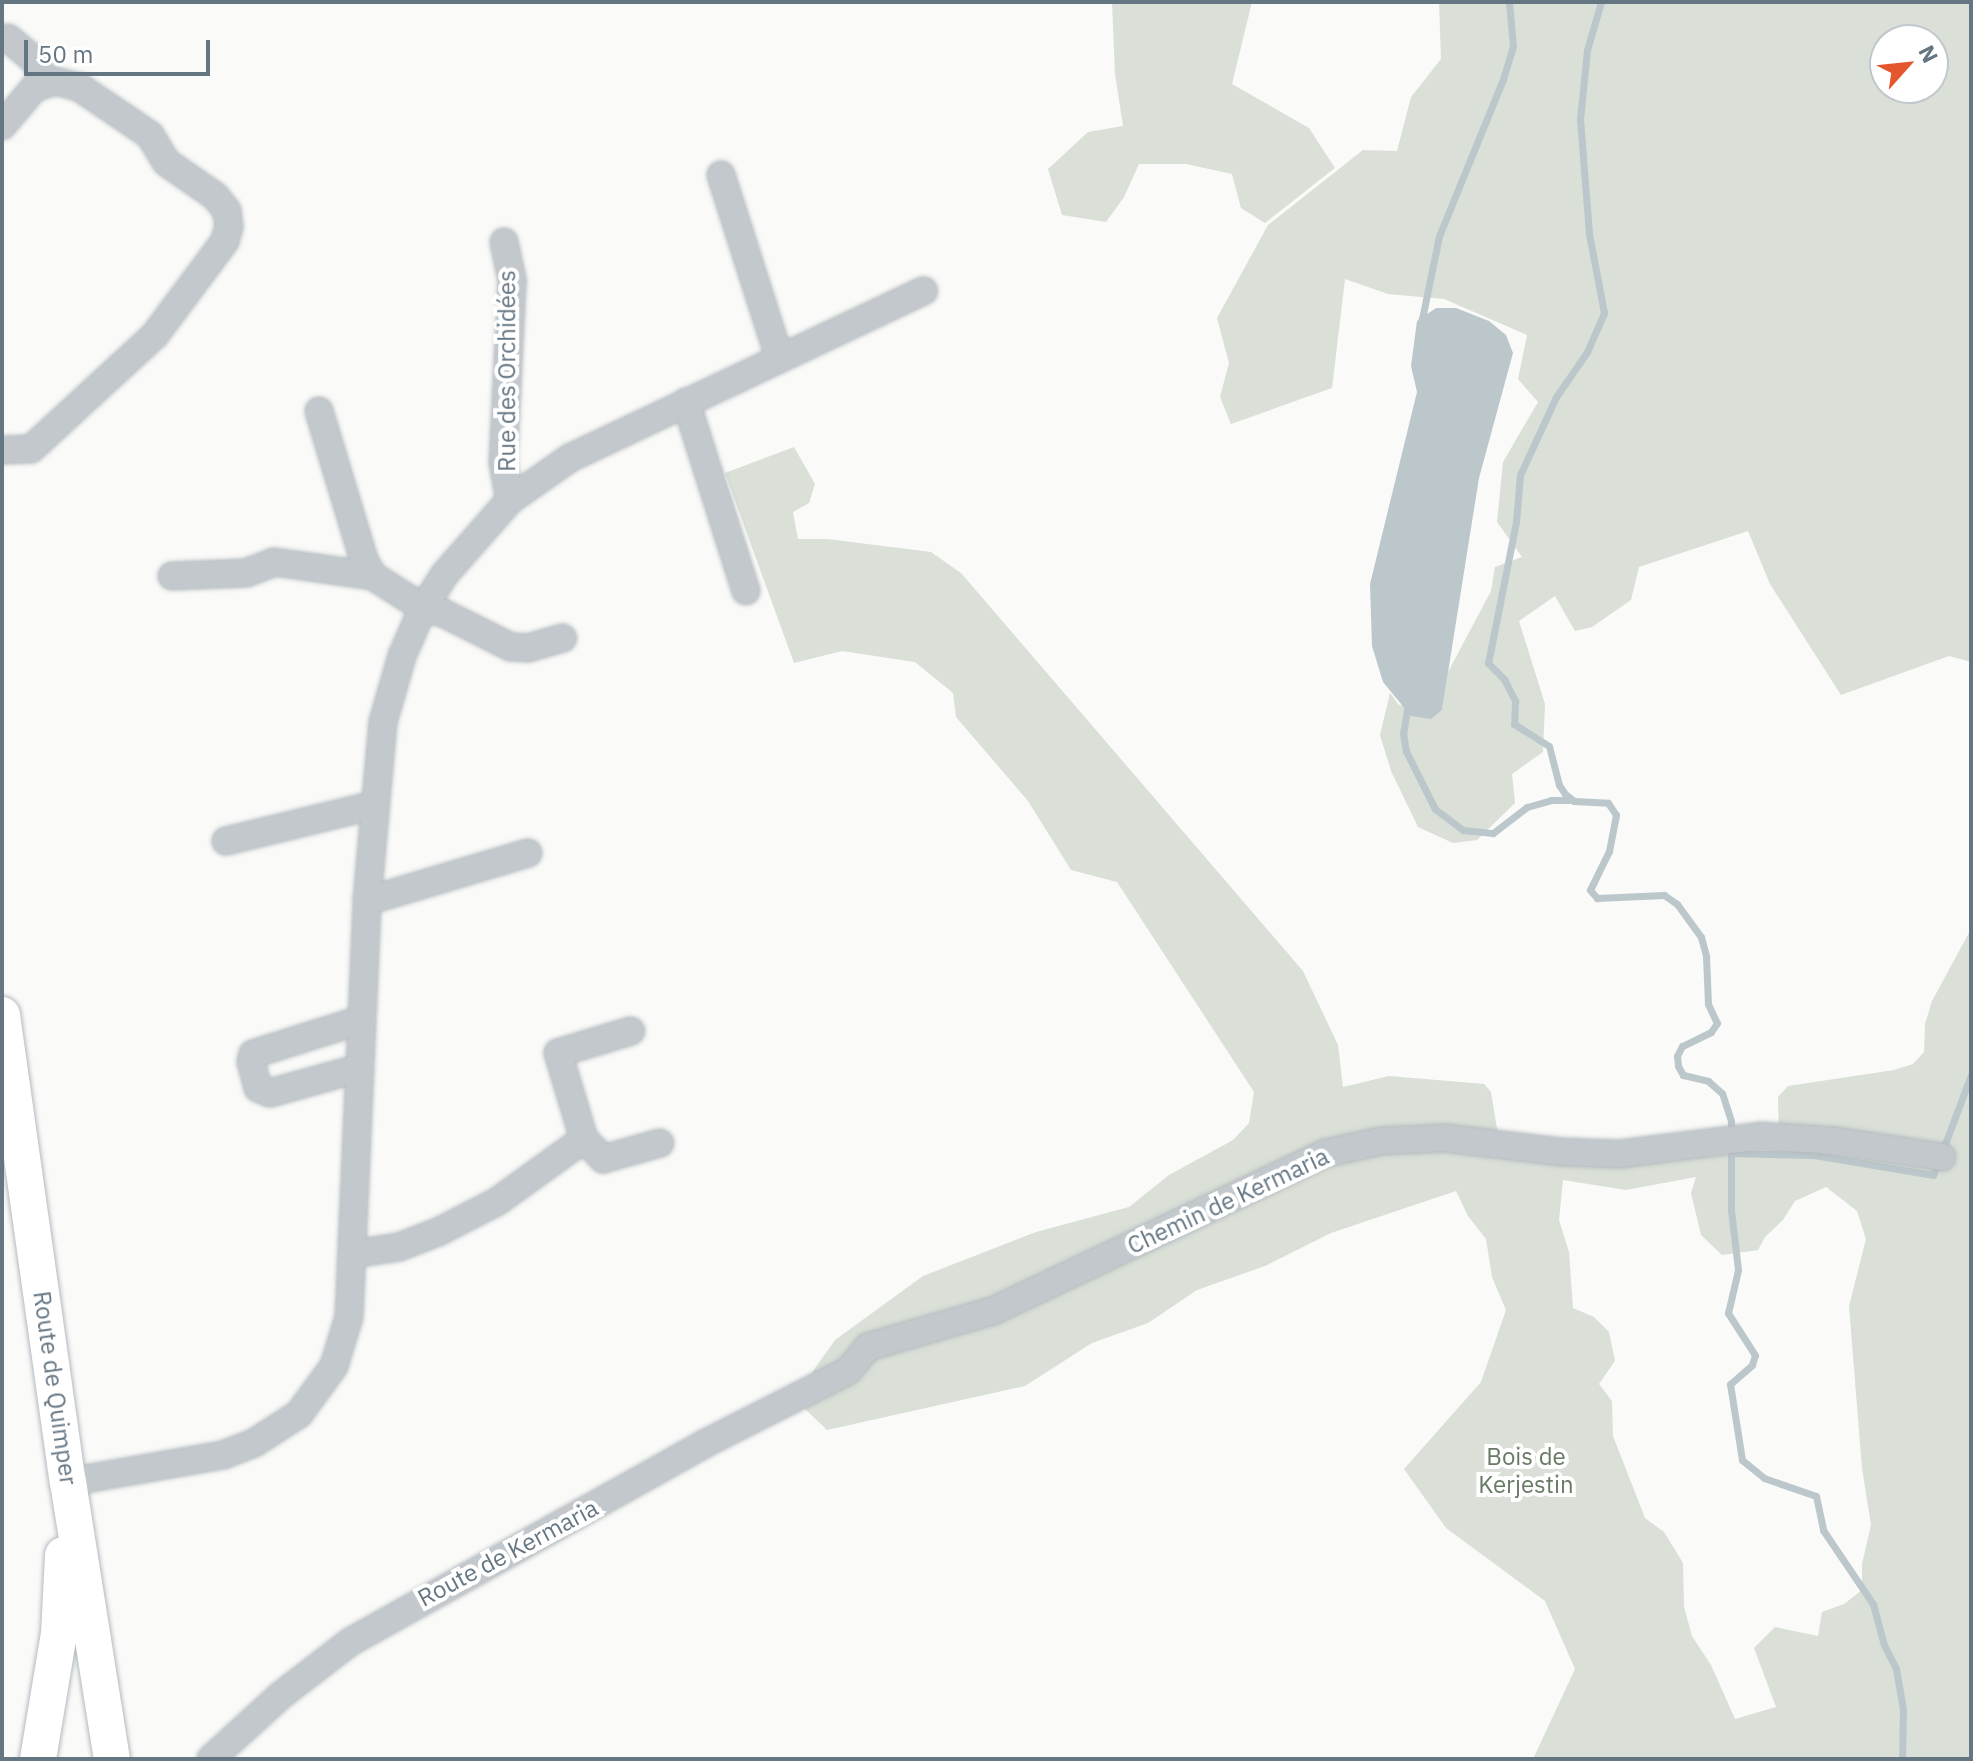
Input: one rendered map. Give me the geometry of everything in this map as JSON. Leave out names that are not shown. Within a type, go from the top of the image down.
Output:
[{"type":"main road","name":"Route de Quimper","points":[[3,1029],[68,1482],[112,1759]]},
{"type":"main road","points":[[38,1759],[59,1634],[68,1482]]},
{"type":"street","points":[[8,38],[35,61],[46,83]]},
{"type":"street","points":[[2,126],[24,96],[46,83],[66,82],[79,87],[150,135],[166,162],[215,196],[227,211],[229,227],[225,241],[155,335],[31,449],[2,450]]},
{"type":"street","points":[[721,175],[779,357]]},
{"type":"street","name":"Rue des Orchidées","points":[[504,242],[512,281],[503,462],[510,500]]},
{"type":"street","name":"Rue des Orchidées","points":[[68,1482],[223,1455],[254,1443],[299,1414],[322,1386],[342,1343],[349,1317],[367,901],[383,722],[393,681],[423,608],[445,574],[510,500],[570,458],[923,291]]},
{"type":"street","points":[[686,402],[746,591]]},
{"type":"street","points":[[319,411],[364,560],[373,576]]},
{"type":"street","points":[[172,576],[246,573],[274,562],[373,576],[423,608],[443,613],[511,647],[528,648],[563,638]]},
{"type":"street","points":[[226,841],[375,805]]},
{"type":"street","points":[[367,901],[528,853]]},
{"type":"street","points":[[360,1068],[270,1093],[258,1088],[251,1062],[253,1054],[361,1020]]},
{"type":"street","points":[[631,1031],[558,1053],[584,1139],[603,1159],[660,1143]]},
{"type":"street","name":"Chemin de Kermaria","points":[[829,1381],[848,1371],[868,1347],[879,1342],[993,1311],[1278,1173],[1342,1148],[1382,1141],[1445,1138],[1563,1152],[1619,1154],[1730,1138],[1812,1139],[1940,1156]]},
{"type":"street","points":[[353,1254],[399,1247],[440,1231],[498,1201],[584,1139]]},
{"type":"street","name":"Route de Kermaria","points":[[211,1759],[280,1696],[379,1623],[704,1444],[829,1381]]},
{"type":"green space","points":[[1112,2],[1252,2],[1232,84],[1309,128],[1335,168],[1265,223],[1241,208],[1232,174],[1186,164],[1139,164],[1124,197],[1106,222],[1062,215],[1048,169],[1088,132],[1123,126],[1115,74]]},
{"type":"green space","points":[[1439,2],[1971,2],[1971,662],[1949,656],[1841,695],[1770,584],[1748,531],[1639,567],[1631,600],[1592,627],[1575,631],[1555,596],[1519,621],[1545,704],[1543,752],[1512,774],[1515,803],[1477,840],[1453,843],[1418,827],[1391,771],[1380,735],[1390,693],[1399,705],[1442,710],[1448,672],[1491,591],[1495,567],[1522,557],[1497,522],[1503,462],[1538,402],[1518,379],[1527,335],[1444,299],[1388,294],[1345,279],[1332,388],[1231,424],[1220,397],[1229,363],[1217,318],[1268,225],[1363,150],[1397,151],[1411,97],[1441,59]]},
{"type":"green space","name":"Bois de Kerjestin","points":[[794,447],[815,484],[809,503],[793,512],[798,539],[827,539],[931,552],[961,573],[1303,971],[1338,1045],[1343,1087],[1389,1076],[1484,1084],[1491,1092],[1497,1129],[1505,1146],[1694,1154],[1695,1161],[1695,1154],[1779,1150],[1778,1097],[1788,1086],[1894,1070],[1913,1064],[1924,1052],[1925,1024],[1932,1001],[1971,929],[1971,1759],[1533,1759],[1575,1669],[1545,1601],[1446,1528],[1404,1469],[1481,1382],[1506,1310],[1492,1277],[1486,1239],[1468,1216],[1456,1191],[1331,1233],[1265,1266],[1197,1290],[1148,1323],[1092,1343],[1025,1386],[827,1430],[803,1407],[813,1371],[835,1340],[923,1276],[1036,1232],[1129,1207],[1169,1175],[1233,1140],[1249,1123],[1254,1092],[1117,882],[1071,870],[1028,801],[956,717],[953,693],[915,662],[842,651],[794,663],[725,473]],"holes":[[[1696,1177],[1691,1193],[1701,1235],[1722,1255],[1758,1250],[1795,1201],[1826,1187],[1857,1211],[1866,1239],[1849,1306],[1862,1468],[1871,1525],[1862,1564],[1862,1590],[1844,1604],[1822,1612],[1818,1636],[1775,1627],[1754,1648],[1776,1707],[1735,1719],[1711,1665],[1692,1636],[1684,1607],[1683,1563],[1664,1532],[1645,1518],[1613,1436],[1612,1401],[1599,1384],[1615,1361],[1609,1332],[1594,1317],[1573,1308],[1569,1252],[1559,1220],[1563,1180],[1626,1190]]]},
{"type":"shaded area","points":[[1436,308],[1456,308],[1489,321],[1506,335],[1513,353],[1479,478],[1442,710],[1431,719],[1411,716],[1383,682],[1372,646],[1370,584],[1417,392],[1411,366],[1417,321]]},
{"type":"waterway","points":[[1425,325],[1422,319],[1439,236],[1503,79],[1513,46],[1509,2]]},
{"type":"waterway","points":[[1601,2],[1587,50],[1580,119],[1589,234],[1604,313],[1587,352],[1556,397],[1520,475],[1516,522],[1488,663],[1504,679],[1515,701],[1514,724],[1549,746],[1559,785],[1565,794],[1574,801],[1608,803],[1616,815],[1609,851],[1590,890],[1597,898],[1664,895],[1677,904],[1701,937],[1706,956],[1708,1004],[1717,1023],[1711,1032],[1682,1046],[1677,1056],[1678,1066],[1683,1075],[1708,1081],[1722,1093],[1731,1121],[1731,1134]]},
{"type":"waterway","points":[[1408,703],[1403,733],[1406,751],[1435,809],[1463,830],[1493,833],[1527,807],[1551,800],[1572,800]]},
{"type":"waterway","points":[[1942,1152],[1971,1075]]},
{"type":"waterway","points":[[1731,1147],[1731,1210],[1738,1270],[1728,1313],[1755,1355],[1752,1365],[1730,1384],[1742,1460],[1764,1478],[1816,1496],[1823,1530],[1873,1604],[1884,1645],[1896,1669],[1903,1709],[1902,1759]]},
{"type":"waterway","points":[[1731,1153],[1814,1155],[1933,1175],[1938,1163]]}]
